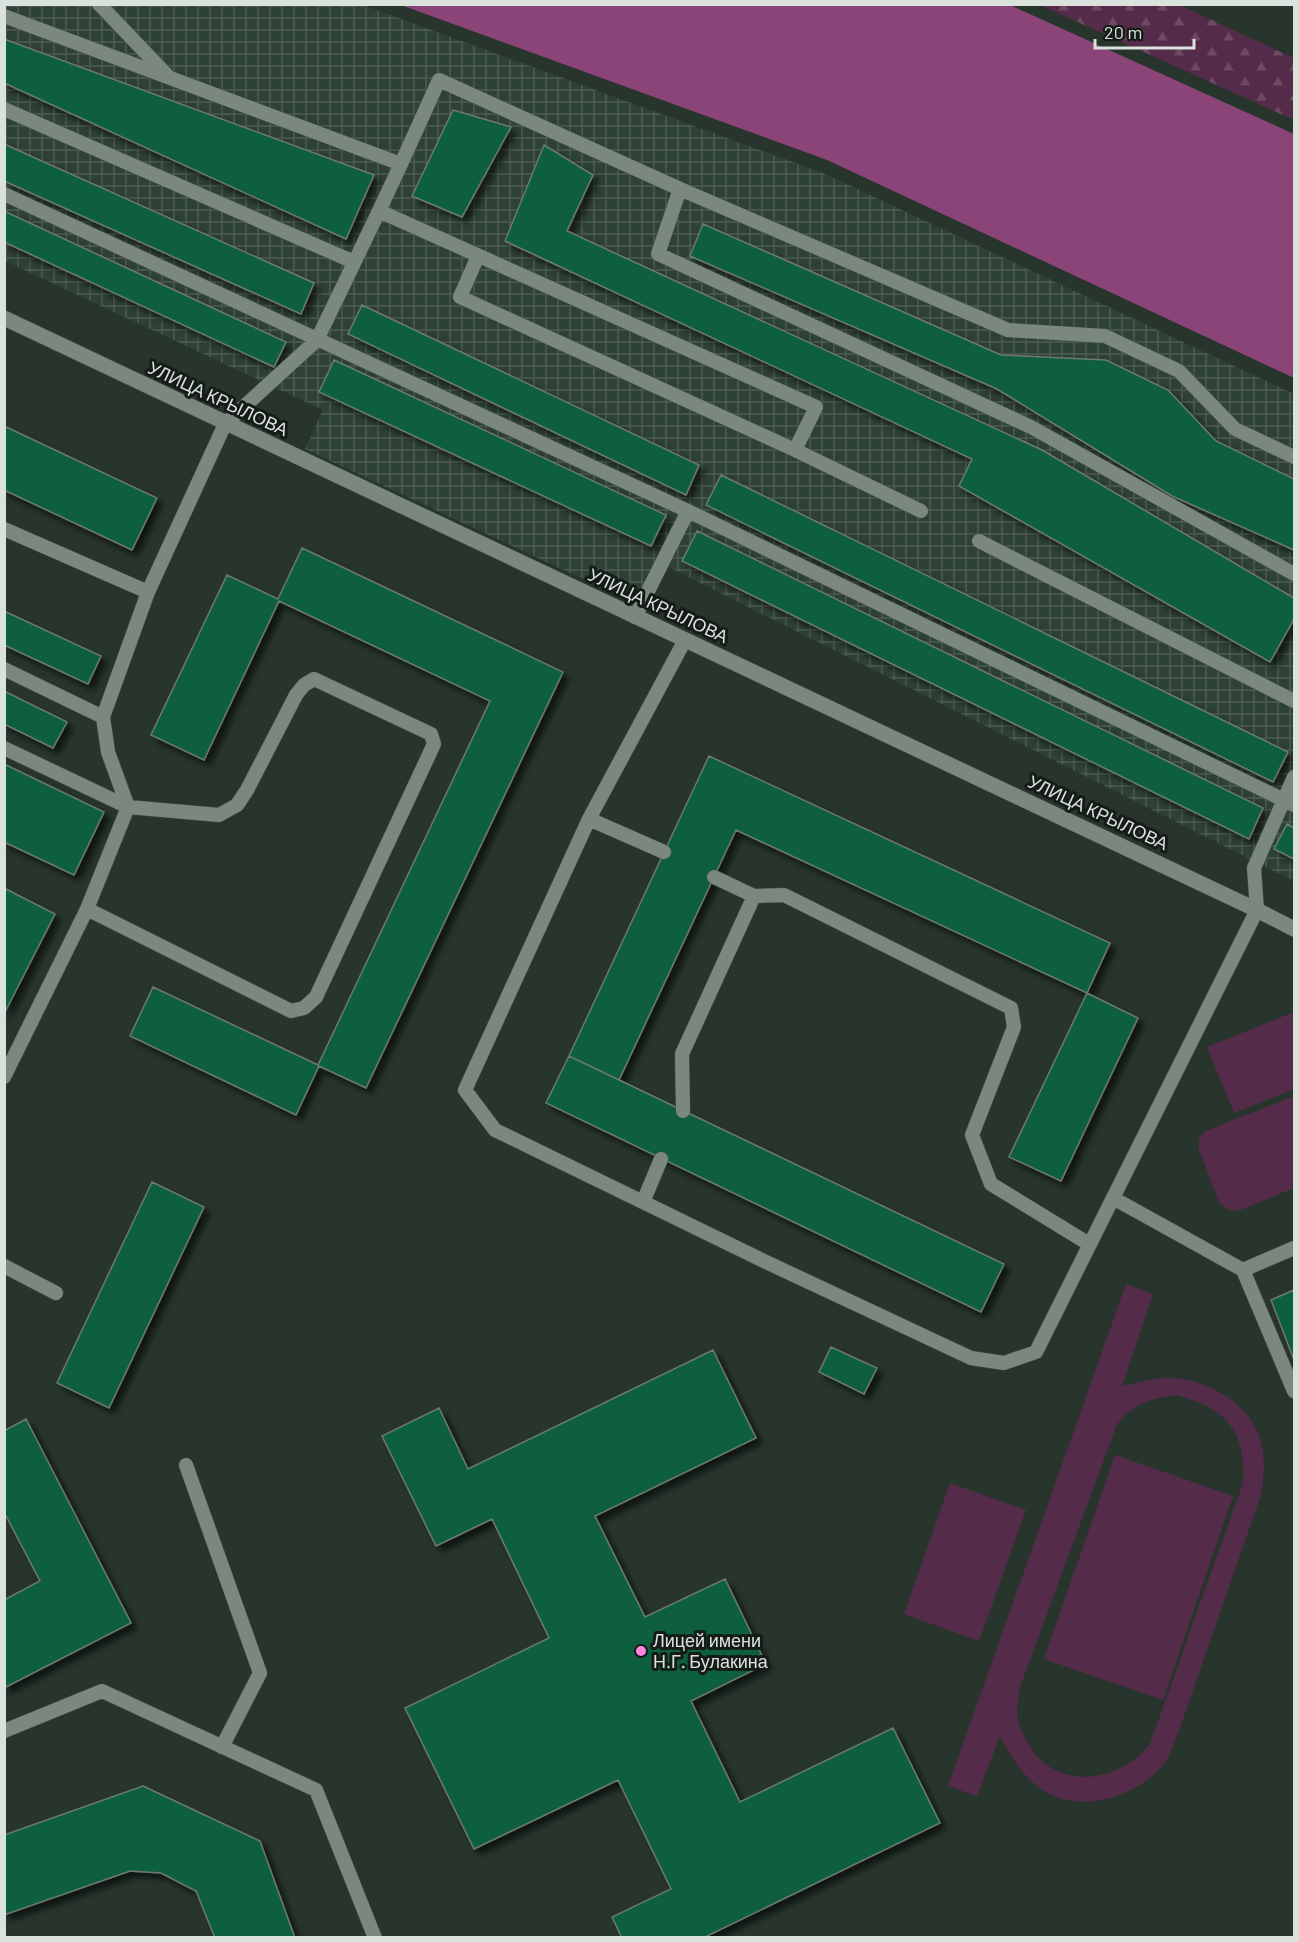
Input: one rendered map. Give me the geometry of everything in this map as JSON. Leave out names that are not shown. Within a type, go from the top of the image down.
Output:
[{"type":"street","name":"УЛИЦА КРЫЛОВА","points":[[4,318],[1294,929]]},
{"type":"lane","points":[[99,4],[170,78]]},
{"type":"lane","points":[[4,16],[400,164]]},
{"type":"lane","points":[[4,1077],[87,909],[128,807],[108,752],[103,717],[148,592],[225,424],[317,339],[439,80],[680,189],[1008,330],[1105,336],[1179,370],[1235,429],[1294,458]]},
{"type":"lane","points":[[4,109],[354,262]]},
{"type":"lane","points":[[680,189],[658,254],[1031,427],[1294,574]]},
{"type":"lane","points":[[4,194],[687,511],[1289,803]]},
{"type":"lane","points":[[379,211],[816,407],[795,450]]},
{"type":"lane","points":[[478,256],[460,297],[795,450],[921,511]]},
{"type":"lane","points":[[635,617],[687,511]]},
{"type":"lane","points":[[4,529],[148,592]]},
{"type":"lane","points":[[979,542],[1294,701]]},
{"type":"lane","points":[[685,640],[589,819],[465,1090],[495,1131],[971,1358],[1004,1363],[1036,1352],[1257,910],[1254,868],[1289,803],[1294,777]]},
{"type":"lane","points":[[4,669],[103,717]]},
{"type":"lane","points":[[4,748],[128,807],[219,815],[237,804],[247,790],[296,695],[304,685],[314,679],[431,734],[434,744],[316,997],[304,1008],[291,1011],[87,909]]},
{"type":"lane","points":[[589,819],[664,852]]},
{"type":"lane","points":[[714,877],[754,896],[784,895],[1011,1008],[1014,1027],[972,1135],[991,1184],[1089,1244]]},
{"type":"lane","points":[[683,1111],[682,1054],[754,896]]},
{"type":"lane","points":[[643,1202],[661,1159]]},
{"type":"lane","points":[[1113,1198],[1243,1270],[1294,1391]]},
{"type":"lane","points":[[1243,1270],[1294,1248]]},
{"type":"lane","points":[[4,1266],[56,1293]]},
{"type":"lane","points":[[186,1465],[260,1673],[222,1747]]},
{"type":"lane","points":[[4,1731],[102,1691],[315,1790],[375,1938]]},
{"type":"shaded area","points":[[5,5],[363,5],[823,173],[1294,394],[1294,881],[667,566],[647,609],[305,449],[323,410],[5,261]]},
{"type":"shaded area","points":[[401,5],[1010,5],[1294,134],[1294,378],[827,160]]},
{"type":"green space","points":[[1040,5],[1179,5],[1294,58],[1294,120]]},
{"type":"green space","points":[[1294,1012],[1294,1089],[1234,1113],[1207,1047]]},
{"type":"green space","points":[[1294,1096],[1294,1188],[1237,1211],[1227,1209],[1219,1202],[1198,1147],[1200,1137],[1206,1131]]},
{"type":"green space","points":[[1126,1284],[1153,1294],[1122,1386],[1153,1379],[1172,1378],[1185,1379],[1211,1388],[1235,1403],[1245,1413],[1259,1436],[1264,1458],[1261,1495],[1176,1739],[1166,1761],[1153,1775],[1140,1785],[1110,1798],[1077,1801],[1046,1792],[1025,1775],[1000,1736],[977,1796],[948,1786]],"holes":[[[1176,1395],[1208,1407],[1230,1424],[1241,1449],[1243,1483],[1150,1744],[1137,1757],[1106,1774],[1089,1777],[1072,1776],[1056,1770],[1041,1760],[1029,1745],[1018,1719],[1020,1687],[1117,1424],[1130,1411],[1150,1400]]]},
{"type":"green space","points":[[1115,1455],[1233,1496],[1163,1700],[1044,1659]]},
{"type":"green space","points":[[950,1483],[1026,1510],[979,1641],[904,1614]]},
{"type":"building","points":[[4,39],[374,175],[346,239],[4,83]]},
{"type":"building","points":[[453,110],[511,127],[462,217],[412,196]]},
{"type":"building","points":[[4,144],[314,283],[301,314],[4,181]]},
{"type":"building","points":[[544,145],[593,175],[567,231],[1042,450],[1294,598],[1294,619],[1270,662],[959,486],[972,459],[505,241]]},
{"type":"building","points":[[4,211],[286,342],[274,367],[4,242]]},
{"type":"building","points":[[703,224],[1001,355],[1106,360],[1168,390],[1216,441],[1294,479],[1294,550],[1172,496],[997,389],[690,256]]},
{"type":"building","points":[[362,305],[699,465],[686,495],[348,334]]},
{"type":"building","points":[[334,360],[666,515],[651,546],[319,392]]},
{"type":"building","points":[[4,426],[157,498],[132,550],[4,490]]},
{"type":"building","points":[[721,475],[1288,752],[1273,782],[706,505]]},
{"type":"building","points":[[697,531],[1263,808],[1249,839],[682,561]]},
{"type":"building","points":[[302,548],[563,672],[366,1088],[319,1066],[296,1115],[130,1036],[153,987],[318,1065],[490,701],[279,601],[204,760],[151,735],[227,575],[278,599]]},
{"type":"building","points":[[4,611],[101,656],[88,684],[4,645]]},
{"type":"building","points":[[4,691],[67,722],[53,748],[4,724]]},
{"type":"building","points":[[709,756],[1110,943],[1087,993],[736,830],[619,1080],[569,1056]]},
{"type":"building","points":[[4,764],[104,812],[74,875],[4,842]]},
{"type":"building","points":[[1287,824],[1294,828],[1294,859],[1274,849]]},
{"type":"building","points":[[4,888],[55,914],[4,1014]]},
{"type":"building","points":[[1087,993],[1138,1018],[1061,1181],[1009,1157]]},
{"type":"building","points":[[569,1056],[1004,1264],[981,1312],[546,1103]]},
{"type":"building","points":[[152,1182],[204,1207],[109,1408],[57,1383]]},
{"type":"building","points":[[1294,1290],[1294,1360],[1271,1300]]},
{"type":"building","points":[[831,1347],[877,1368],[864,1394],[819,1372]]},
{"type":"building","name":"Лицей имени Н.Г. Булакина","points":[[713,1350],[756,1438],[595,1516],[645,1617],[725,1579],[766,1664],[691,1701],[740,1802],[893,1728],[940,1823],[703,1938],[622,1938],[612,1917],[671,1889],[618,1780],[474,1849],[405,1708],[549,1638],[492,1519],[436,1546],[382,1436],[439,1408],[468,1469]]},
{"type":"building","points":[[26,1419],[131,1623],[4,1688],[4,1600],[40,1581],[4,1512],[4,1431]]},
{"type":"building","points":[[143,1786],[260,1841],[295,1938],[215,1938],[196,1891],[161,1873],[130,1871],[4,1915],[4,1835]]},
{"type":"place","name":"Лицей имени Н.Г. Булакина","points":[[641,1651]]}]
